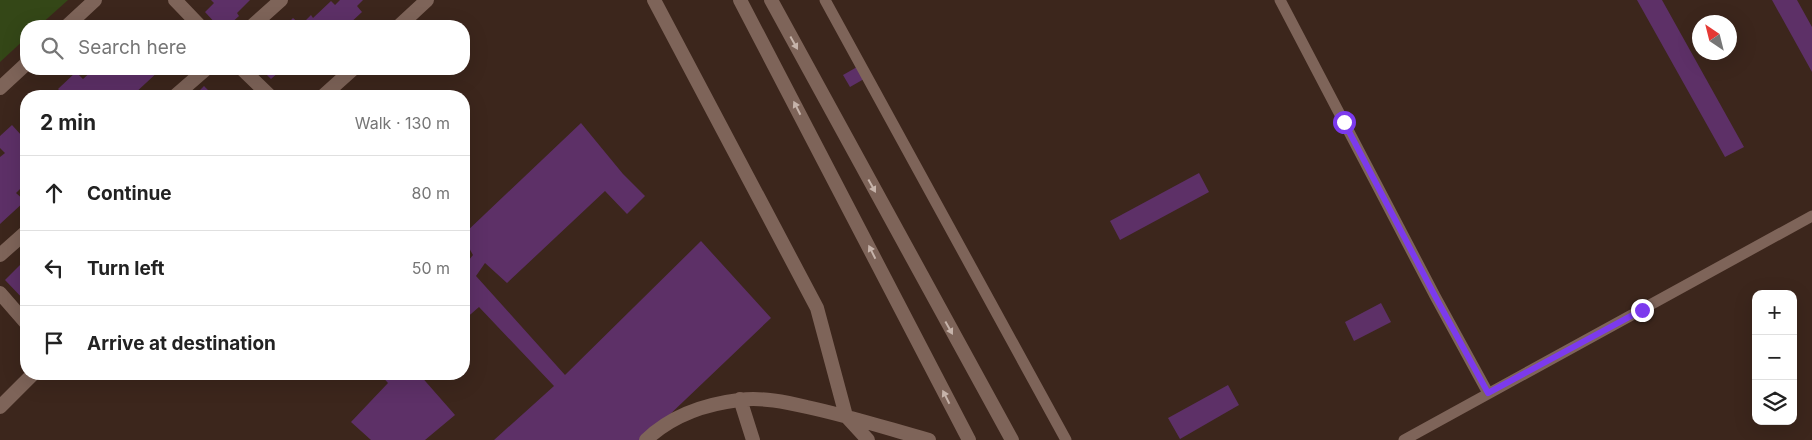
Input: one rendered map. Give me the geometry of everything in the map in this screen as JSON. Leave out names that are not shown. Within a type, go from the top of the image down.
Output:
[{"type":"street","points":[[73,20],[95,0]]},
{"type":"street","points":[[175,0],[194,20]]},
{"type":"street","points":[[259,20],[281,0]]},
{"type":"street","points":[[405,20],[427,0]]},
{"type":"street","points":[[654,0],[816,308],[846,416],[868,440]]},
{"type":"street","points":[[740,0],[969,440]]},
{"type":"street","points":[[771,0],[1012,440]]},
{"type":"street","points":[[0,88],[20,70]]},
{"type":"street","points":[[182,90],[199,75]]},
{"type":"street","points":[[248,75],[264,90]]},
{"type":"street","points":[[330,90],[346,75]]},
{"type":"street","points":[[0,255],[20,237]]},
{"type":"street","points":[[0,293],[20,316]]},
{"type":"street","points":[[0,407],[27,380]]},
{"type":"street","points":[[740,399],[753,440]]},
{"type":"street","points":[[646,440],[672,420],[695,410],[740,399],[763,399],[846,416],[929,440]]},
{"type":"lane","points":[[825,0],[1066,440]]},
{"type":"lane","points":[[1280,0],[1430,287],[1488,393]]},
{"type":"lane","points":[[1404,440],[1812,216]]},
{"type":"green space","points":[[0,0],[68,0],[46,20],[20,20],[20,44],[0,62]]},
{"type":"building","points":[[211,0],[250,0],[237,13],[239,16],[235,20],[212,20],[205,12],[214,3]]},
{"type":"building","points":[[340,0],[363,0],[357,6],[362,12],[353,20],[306,20],[311,15],[313,18],[331,1],[335,5]]},
{"type":"building","points":[[1637,0],[1662,0],[1692,54],[1692,60],[1695,60],[1744,147],[1725,157]]},
{"type":"building","points":[[1772,0],[1797,0],[1812,27],[1812,72]]},
{"type":"building","points":[[857,67],[864,79],[850,87],[843,75]]},
{"type":"building","points":[[73,75],[79,75],[83,79],[87,75],[155,75],[138,90],[58,89]]},
{"type":"building","points":[[267,75],[276,75],[271,79]]},
{"type":"building","points":[[204,86],[208,90],[200,90]]},
{"type":"building","points":[[581,123],[623,174],[645,196],[627,214],[605,191],[507,283],[485,263],[476,276],[565,375],[701,241],[771,318],[643,440],[494,440],[554,386],[479,307],[470,315],[470,259],[473,255],[470,250],[470,228]]},
{"type":"building","points":[[12,125],[20,134],[20,189],[16,193],[20,197],[20,206],[0,224],[0,157],[5,153],[0,148],[0,136]]},
{"type":"building","points":[[1199,173],[1209,192],[1120,240],[1110,221]]},
{"type":"building","points":[[20,265],[20,296],[5,280]]},
{"type":"building","points":[[1381,303],[1391,322],[1354,341],[1345,322]]},
{"type":"building","points":[[385,380],[424,380],[455,415],[425,440],[371,440],[351,422],[388,383]]},
{"type":"building","points":[[1228,385],[1239,405],[1180,439],[1168,418]]},
{"type":"route","points":[[1344,122],[1488,393],[1642,310]]}]
